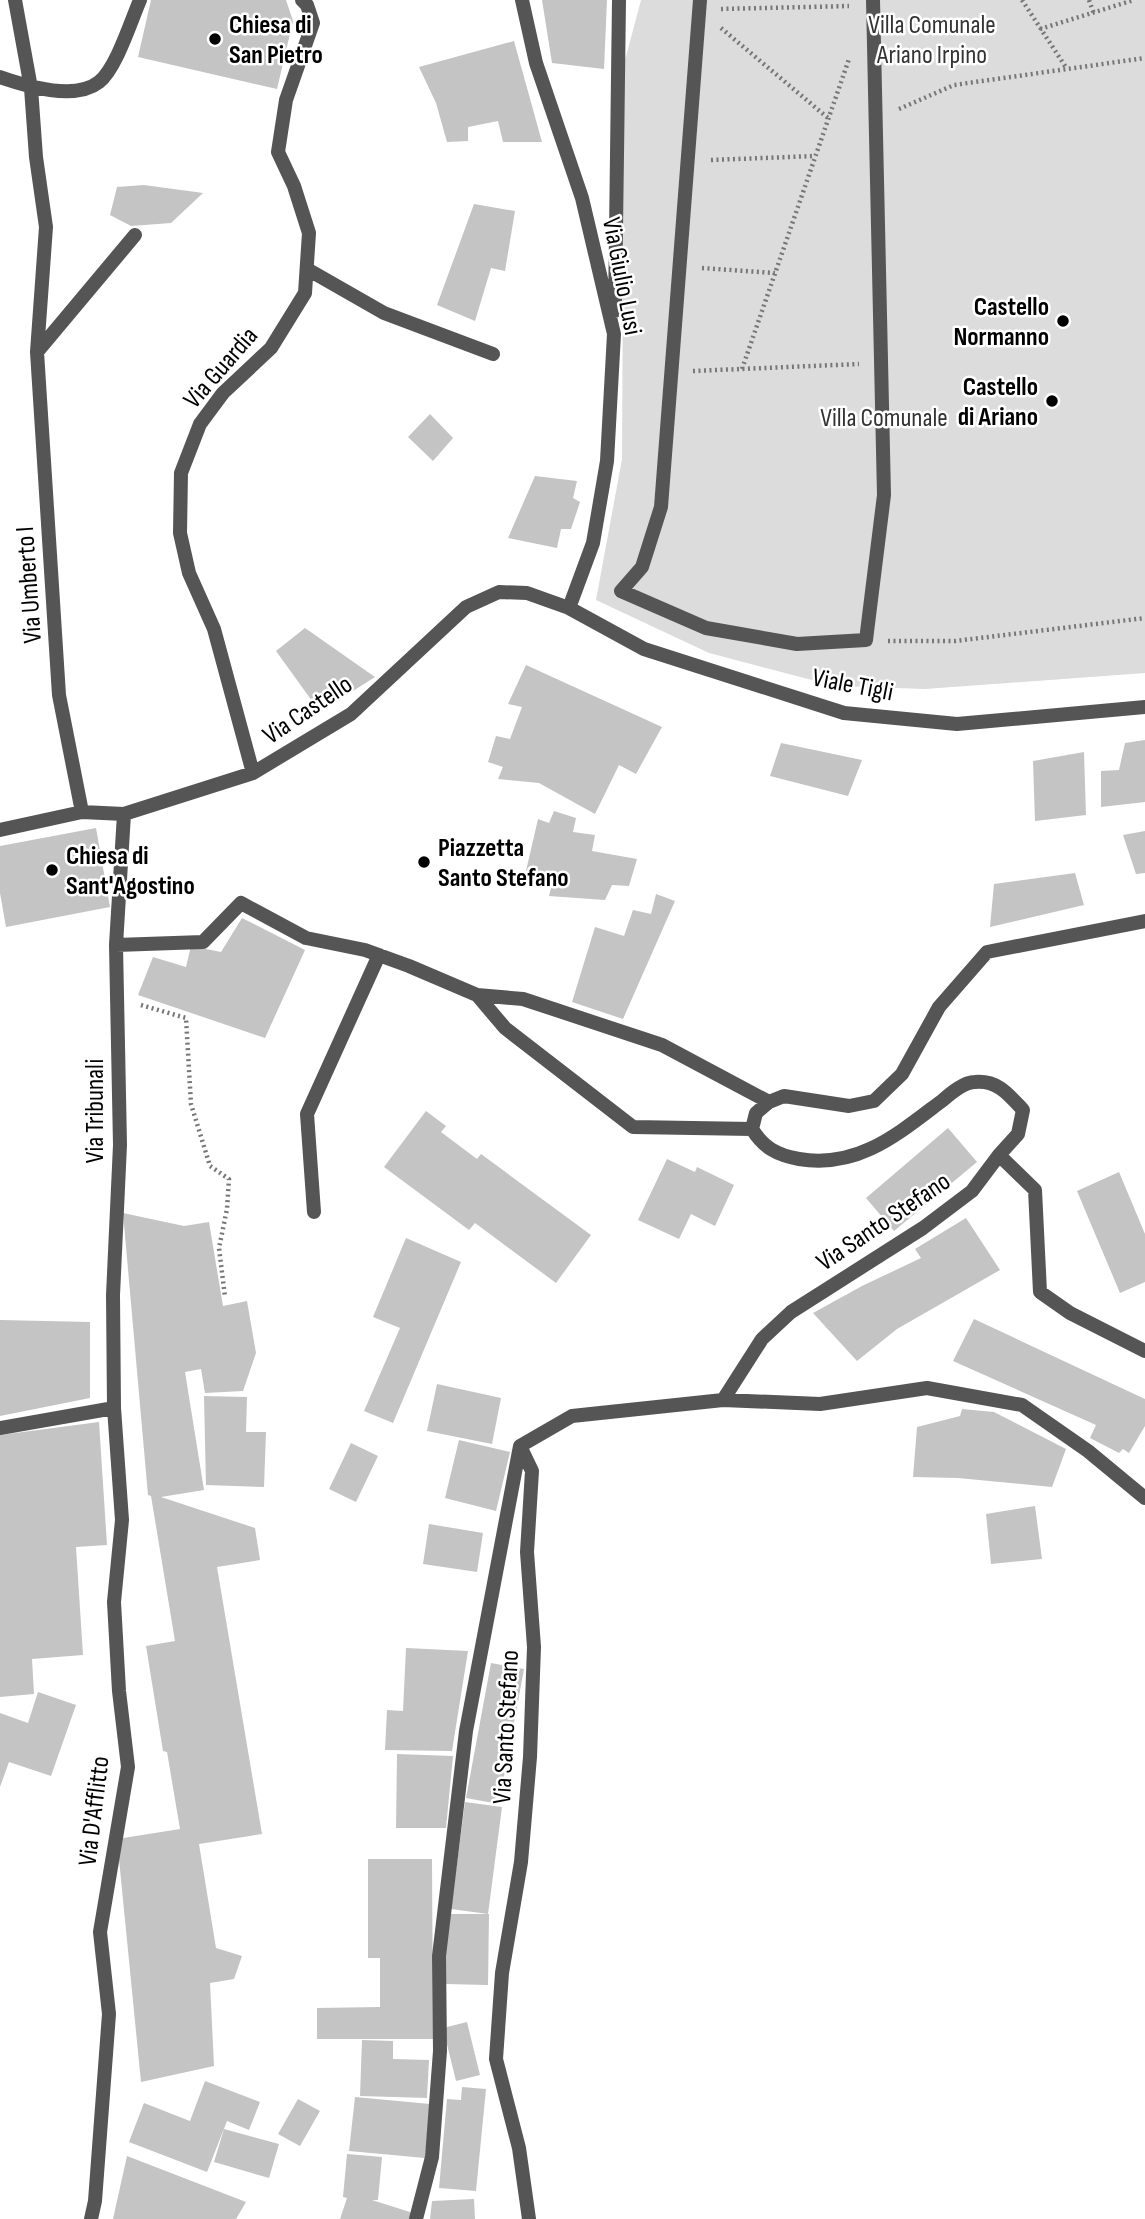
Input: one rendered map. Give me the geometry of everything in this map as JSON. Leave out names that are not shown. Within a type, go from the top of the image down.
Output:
[{"type":"street","name":"Via Umberto I","points":[[15,0],[31,88],[36,157],[46,227],[37,352],[59,695],[82,812]]},
{"type":"street","points":[[0,77],[31,88],[82,91],[100,81],[119,50],[140,0]]},
{"type":"street","name":"Via Guardia","points":[[253,773],[214,629],[189,573],[180,533],[181,472],[201,424],[223,393],[271,348],[305,293],[309,233],[294,186],[278,152],[286,100],[313,23],[307,5],[302,0]]},
{"type":"street","name":"Via Giulio Lusi","points":[[522,0],[536,63],[582,198],[614,334],[607,461],[593,543],[569,608]]},
{"type":"street","points":[[614,334],[619,0]]},
{"type":"street","points":[[699,5],[661,506],[642,567],[621,591],[706,628],[797,644],[866,640],[884,495],[873,0]]},
{"type":"street","points":[[37,352],[135,235]]},
{"type":"street","points":[[307,269],[384,313],[493,354]]},
{"type":"street","name":"Via Castello","points":[[0,830],[82,812],[124,814],[253,773],[351,714],[466,607],[499,592],[527,593],[569,608]]},
{"type":"street","name":"Viale Tigli","points":[[569,608],[644,649],[844,713],[957,724],[1145,707]]},
{"type":"street","name":"Via Tribunali","points":[[114,1408],[113,1295],[120,1145],[116,945],[124,814]]},
{"type":"street","points":[[116,945],[203,942],[241,903],[306,938],[365,950],[477,995],[523,999],[662,1045],[769,1102]]},
{"type":"street","points":[[477,995],[505,1028],[633,1127],[752,1129],[756,1113],[769,1102],[785,1096],[849,1106],[874,1101],[902,1074],[939,1007],[987,952],[1145,920]]},
{"type":"street","points":[[314,1212],[307,1114],[379,955]]},
{"type":"street","name":"Via Santo Stefano","points":[[723,1400],[762,1339],[791,1312],[923,1228],[972,1191],[1018,1134],[1023,1110],[995,1083],[972,1081],[953,1092],[894,1138],[866,1151],[819,1163],[785,1157],[761,1144],[752,1129]]},
{"type":"street","points":[[999,1155],[1035,1190],[1040,1292],[1070,1313],[1145,1351]]},
{"type":"street","points":[[416,2219],[432,2157],[440,2051],[439,1956],[467,1731],[520,1446],[572,1416],[723,1400],[820,1404],[928,1388],[1022,1405],[1088,1451],[1145,1499]]},
{"type":"street","points":[[0,1428],[114,1408]]},
{"type":"street","name":"Via D'Afflitto","points":[[91,2219],[109,2014],[100,1933],[128,1767],[119,1691],[114,1602],[122,1521],[114,1408]]},
{"type":"street","name":"Via Santo Stefano","points":[[520,1446],[532,1471],[527,1552],[534,1647],[530,1757],[521,1862],[502,1973],[496,2059],[519,2148],[529,2219]]},
{"type":"path","points":[[1022,0],[1067,69]]},
{"type":"path","points":[[1089,0],[1094,14]]},
{"type":"path","points":[[1040,29],[1134,0]]},
{"type":"path","points":[[699,5],[854,6]]},
{"type":"path","points":[[699,5],[828,118]]},
{"type":"path","points":[[741,369],[850,55]]},
{"type":"path","points":[[875,119],[954,85],[1145,58]]},
{"type":"path","points":[[688,160],[815,156]]},
{"type":"path","points":[[679,267],[775,273]]},
{"type":"path","points":[[671,372],[881,363]]},
{"type":"path","points":[[866,640],[955,640],[1145,618]]},
{"type":"path","points":[[117,998],[186,1018],[191,1104],[211,1166],[229,1179],[227,1209],[219,1248],[225,1297]]},
{"type":"green space","name":"Villa Comunale","points":[[641,0],[1145,0],[1145,673],[925,689],[835,686],[709,653],[596,600],[622,459],[624,64]]},
{"type":"building","name":"Chiesa di San Pietro","points":[[151,0],[286,0],[293,21],[277,89],[138,57]]},
{"type":"building","points":[[542,0],[607,0],[604,69],[552,63]]},
{"type":"building","points":[[514,41],[542,142],[503,142],[498,121],[468,127],[468,141],[447,142],[436,103],[419,67]]},
{"type":"building","points":[[144,185],[203,193],[171,223],[131,226],[110,215],[117,187]]},
{"type":"building","points":[[474,204],[515,211],[505,271],[491,268],[475,321],[437,305]]},
{"type":"building","points":[[430,414],[453,438],[433,461],[408,437]]},
{"type":"building","points":[[535,476],[577,481],[573,498],[580,502],[571,529],[561,529],[557,548],[508,538]]},
{"type":"building","points":[[305,628],[375,677],[320,712],[276,651]]},
{"type":"building","points":[[526,665],[662,727],[636,774],[619,765],[595,814],[539,783],[498,779],[503,767],[488,762],[496,736],[510,739],[522,707],[508,704]]},
{"type":"building","points":[[1145,740],[1145,802],[1101,807],[1101,771],[1119,770],[1125,743]]},
{"type":"building","points":[[781,743],[862,760],[848,796],[770,776]]},
{"type":"building","points":[[1084,752],[1086,815],[1035,821],[1033,761]]},
{"type":"building","points":[[554,811],[576,818],[573,832],[595,835],[592,851],[637,859],[629,886],[612,885],[605,900],[549,896],[553,879],[526,871],[538,819],[549,823]]},
{"type":"building","name":"Chiesa di Sant'Agostino","points":[[96,828],[110,907],[6,927],[0,893],[0,846]]},
{"type":"building","points":[[1145,831],[1145,873],[1136,874],[1123,835]]},
{"type":"building","points":[[1075,873],[1084,905],[990,927],[994,884]]},
{"type":"building","points":[[656,894],[675,901],[623,1019],[572,1002],[595,927],[624,936],[633,910],[651,914]]},
{"type":"building","points":[[242,918],[305,950],[265,1038],[138,995],[153,957],[186,967],[191,946],[221,952]]},
{"type":"building","points":[[426,1111],[446,1126],[441,1132],[477,1159],[481,1154],[591,1235],[556,1283],[475,1223],[469,1230],[384,1167]]},
{"type":"building","points":[[948,1128],[977,1162],[894,1231],[866,1198]]},
{"type":"building","points":[[667,1159],[695,1172],[697,1167],[734,1185],[715,1226],[691,1214],[679,1239],[638,1220]]},
{"type":"building","points":[[1119,1172],[1145,1234],[1145,1282],[1120,1293],[1077,1191]]},
{"type":"building","points":[[123,1213],[184,1226],[209,1222],[223,1306],[247,1301],[256,1353],[243,1391],[205,1393],[201,1369],[185,1372],[204,1490],[161,1497],[255,1528],[260,1560],[217,1567],[262,1834],[199,1844],[216,1948],[242,1956],[234,1979],[210,1983],[214,2066],[141,2082],[117,1839],[180,1829],[167,1752],[163,1751],[146,1646],[175,1641],[151,1496],[148,1495]]},
{"type":"building","points":[[966,1218],[1000,1270],[897,1329],[857,1361],[813,1313],[921,1258],[915,1249]]},
{"type":"building","points":[[406,1238],[461,1262],[393,1423],[364,1411],[400,1328],[373,1317]]},
{"type":"building","points":[[974,1319],[1145,1399],[1145,1426],[1129,1453],[1123,1449],[1119,1453],[1090,1438],[1096,1425],[953,1361]]},
{"type":"building","points":[[0,1320],[90,1322],[90,1398],[0,1416]]},
{"type":"building","points":[[437,1384],[501,1398],[492,1444],[427,1431]]},
{"type":"building","points":[[204,1396],[247,1397],[246,1432],[266,1432],[264,1487],[206,1485]]},
{"type":"building","points":[[962,1409],[994,1412],[1066,1449],[1052,1487],[958,1478],[913,1477],[917,1427],[960,1416]]},
{"type":"building","points":[[99,1422],[107,1545],[76,1547],[83,1655],[32,1659],[34,1694],[0,1697],[0,1435]]},
{"type":"building","points":[[459,1440],[510,1452],[496,1511],[445,1498]]},
{"type":"building","points":[[351,1443],[378,1456],[356,1502],[329,1489]]},
{"type":"building","points":[[1035,1506],[1042,1559],[991,1564],[986,1514]]},
{"type":"building","points":[[429,1524],[483,1533],[477,1572],[423,1564]]},
{"type":"building","points":[[406,1648],[468,1651],[452,1751],[385,1750],[387,1710],[403,1711]]},
{"type":"building","points":[[491,1663],[524,1669],[499,1804],[466,1798]]},
{"type":"building","points":[[38,1692],[76,1705],[51,1776],[9,1762],[0,1787],[0,1713],[28,1723]]},
{"type":"building","points":[[397,1754],[453,1756],[446,1828],[396,1828]]},
{"type":"building","points":[[465,1802],[502,1807],[488,1914],[451,1909]]},
{"type":"building","points":[[368,1859],[432,1859],[433,2039],[317,2039],[317,2008],[380,2007],[380,1958],[368,1958]]},
{"type":"building","points":[[447,1914],[489,1914],[488,1985],[445,1984]]},
{"type":"building","points":[[467,2022],[480,2075],[456,2081],[443,2028]]},
{"type":"building","points":[[362,2040],[393,2041],[393,2059],[429,2060],[427,2098],[360,2096]]},
{"type":"building","points":[[205,2081],[260,2102],[249,2130],[227,2121],[207,2172],[129,2142],[144,2103],[190,2121]]},
{"type":"building","points":[[462,2087],[486,2089],[476,2191],[439,2188],[447,2099],[461,2100]]},
{"type":"building","points":[[355,2097],[430,2104],[425,2158],[349,2151]]},
{"type":"building","points":[[298,2099],[320,2111],[300,2146],[278,2134]]},
{"type":"building","points":[[224,2129],[279,2144],[269,2178],[214,2162]]},
{"type":"building","points":[[347,2154],[382,2157],[378,2200],[372,2200],[413,2213],[411,2219],[340,2219],[347,2198],[343,2197]]},
{"type":"building","points":[[127,2156],[246,2202],[236,2219],[113,2219]]},
{"type":"building","points":[[474,2199],[475,2219],[430,2219],[432,2201]]},
{"type":"place","name":"Chiesa di San Pietro","points":[[215,39]]},
{"type":"place","name":"Castello Normanno","points":[[1063,321]]},
{"type":"place","name":"Castello di Ariano","points":[[1052,401]]},
{"type":"place","name":"Piazzetta Santo Stefano","points":[[424,862]]},
{"type":"place","name":"Chiesa di Sant'Agostino","points":[[52,870]]},
{"type":"park label","name":"Villa Comunale Ariano Irpino","points":[[932,39]]}]
